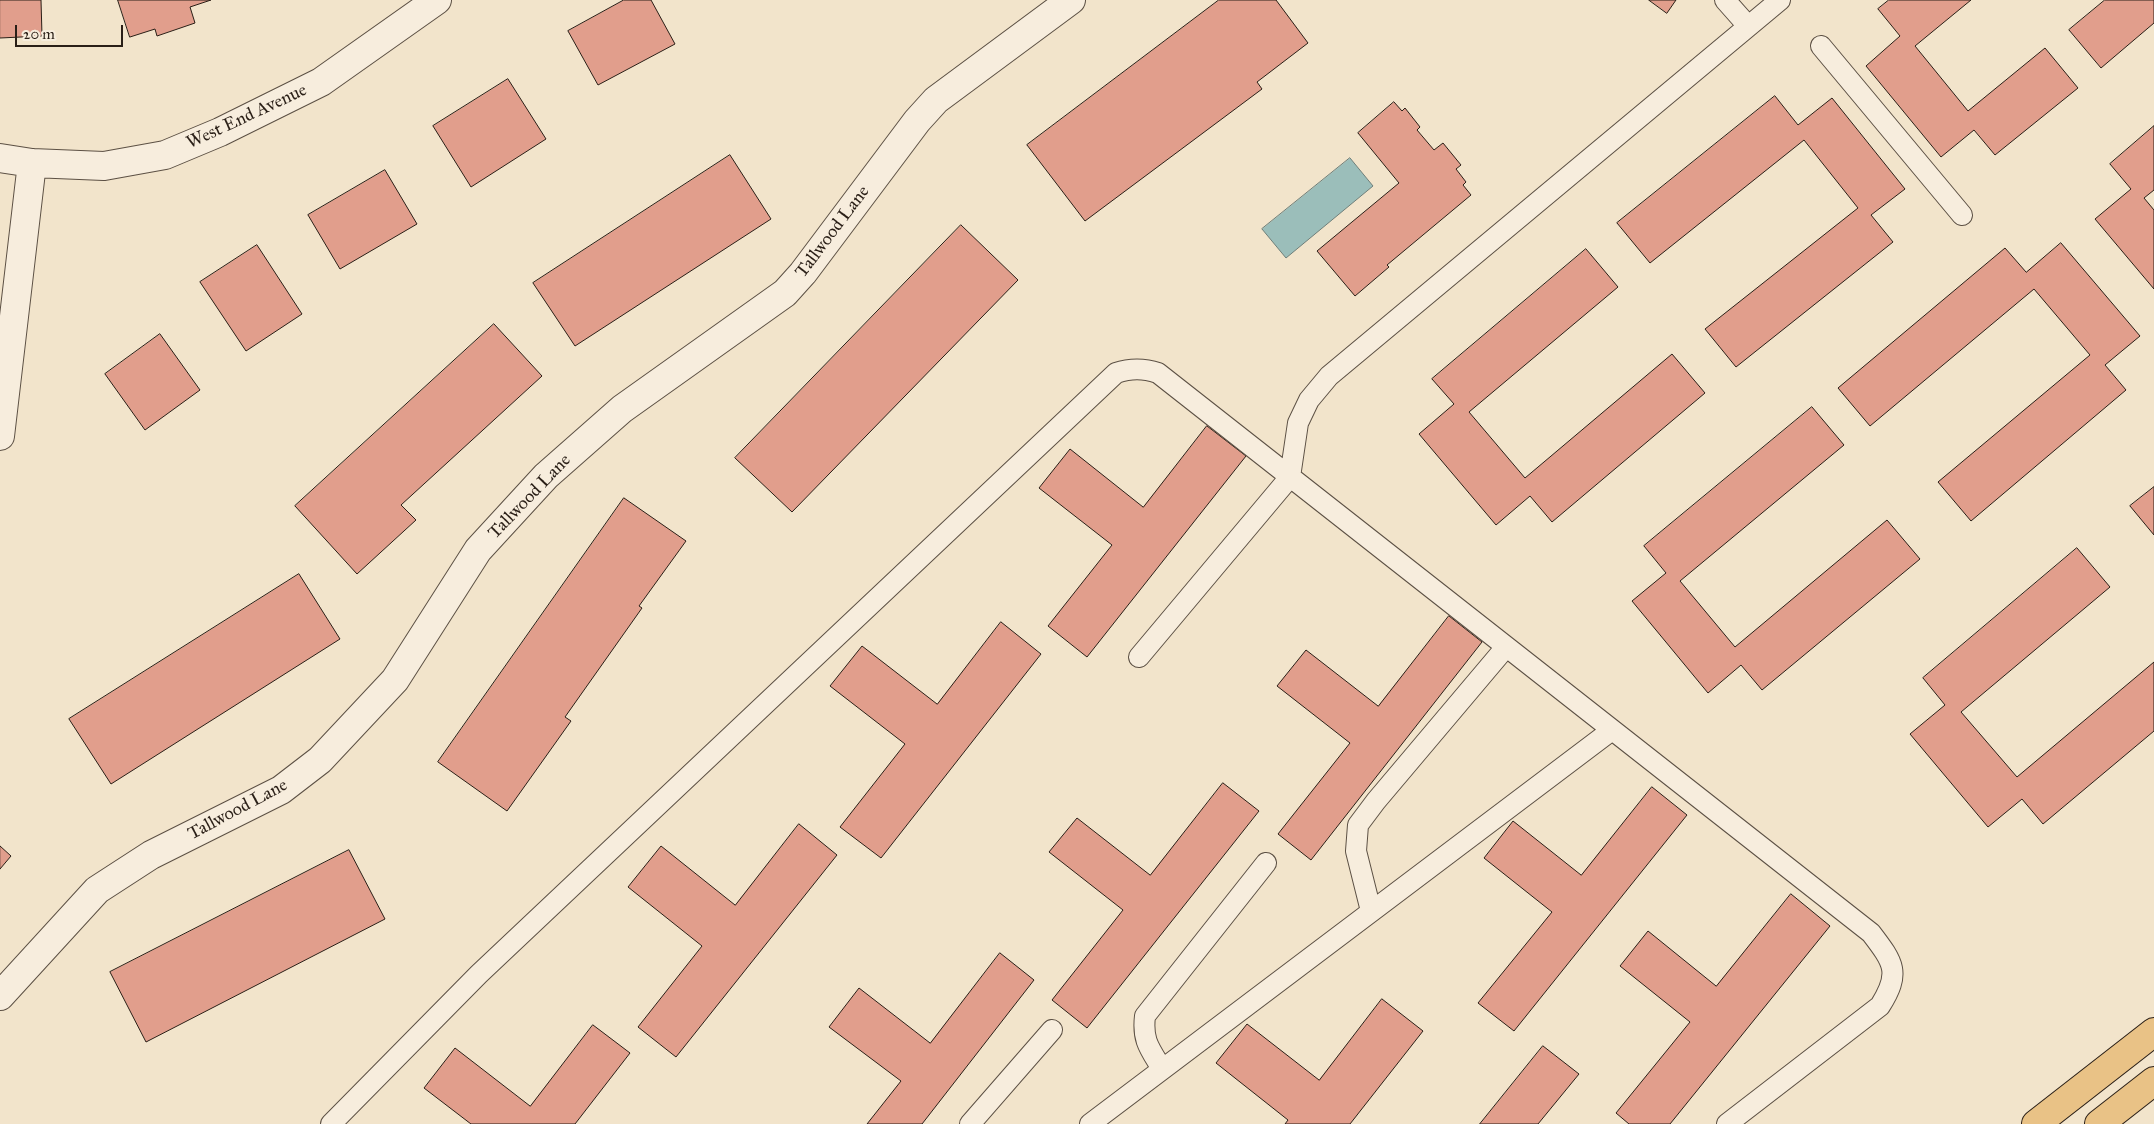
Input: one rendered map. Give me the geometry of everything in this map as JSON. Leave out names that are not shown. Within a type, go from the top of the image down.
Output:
[{"type":"highway","points":[[2036,1124],[2154,1032]]},
{"type":"highway","points":[[2099,1124],[2154,1081]]},
{"type":"street","name":"West End Avenue","points":[[0,158],[32,163],[104,166],[165,155],[220,132],[321,82],[436,0]]},
{"type":"street","name":"Tallwood Lane","points":[[0,996],[97,890],[151,854],[281,790],[320,760],[395,680],[478,550],[546,476],[622,409],[784,293],[803,273],[917,121],[936,100],[1071,0]]},
{"type":"street","points":[[0,436],[32,163]]},
{"type":"lane","points":[[1725,0],[1748,26]]},
{"type":"lane","points":[[1139,657],[1290,477],[1298,422],[1309,400],[1329,376],[1780,0]]},
{"type":"lane","points":[[1821,46],[1962,216]]},
{"type":"lane","points":[[331,1124],[479,974],[1116,373],[1128,369],[1147,370],[1158,373],[1872,933],[1888,954],[1893,972],[1891,988],[1880,1006],[1727,1124]]},
{"type":"lane","points":[[1371,911],[1356,851],[1358,825],[1506,647]]},
{"type":"lane","points":[[1090,1124],[1612,730]]},
{"type":"lane","points":[[1162,1069],[1146,1044],[1143,1031],[1144,1016],[1266,864]]},
{"type":"lane","points":[[970,1124],[1052,1030]]},
{"type":"water","points":[[1350,158],[1373,186],[1286,258],[1262,229]]},
{"type":"building","points":[[0,0],[41,0],[42,36],[0,38]]},
{"type":"building","points":[[118,0],[211,0],[190,7],[195,23],[157,36],[155,29],[130,37]]},
{"type":"building","points":[[624,0],[651,0],[675,44],[598,85],[568,31]]},
{"type":"building","points":[[1219,0],[1276,0],[1308,43],[1257,82],[1262,89],[1085,221],[1027,145]]},
{"type":"building","points":[[1649,0],[1676,0],[1667,13]]},
{"type":"building","points":[[1889,0],[1971,0],[1915,46],[1968,111],[2045,48],[2078,88],[1995,155],[1974,130],[1941,157],[1866,66],[1900,36],[1878,9]]},
{"type":"building","points":[[2105,0],[2154,0],[2154,23],[2101,68],[2069,30]]},
{"type":"building","points":[[508,79],[546,139],[471,187],[433,126]]},
{"type":"building","points":[[1775,96],[1798,125],[1832,98],[1905,189],[1871,215],[1893,242],[1736,367],[1705,329],[1858,208],[1804,140],[1650,263],[1617,223]]},
{"type":"building","points":[[1394,102],[1402,111],[1405,108],[1420,127],[1417,130],[1434,150],[1443,143],[1461,165],[1456,169],[1466,182],[1463,185],[1471,195],[1387,265],[1389,267],[1355,296],[1317,251],[1399,183],[1358,133]]},
{"type":"building","points":[[2154,126],[2154,190],[2144,198],[2154,210],[2154,289],[2095,219],[2131,189],[2110,164]]},
{"type":"building","points":[[730,155],[771,219],[575,346],[533,283]]},
{"type":"building","points":[[385,170],[417,224],[340,269],[308,215]]},
{"type":"building","points":[[961,225],[1018,280],[792,512],[735,458]]},
{"type":"building","points":[[2061,243],[2140,336],[2105,365],[2126,390],[1971,521],[1938,482],[2090,355],[2034,289],[1870,426],[1838,388],[2005,248],[2026,272]]},
{"type":"building","points":[[257,245],[302,314],[246,351],[200,282]]},
{"type":"building","points":[[1586,249],[1618,287],[1469,412],[1525,478],[1672,354],[1705,393],[1552,522],[1530,496],[1496,525],[1419,434],[1454,404],[1432,379]]},
{"type":"building","points":[[494,324],[542,376],[401,505],[416,520],[357,574],[295,506]]},
{"type":"building","points":[[160,334],[200,390],[145,430],[105,374]]},
{"type":"building","points":[[1812,407],[1844,445],[1680,581],[1735,647],[1887,520],[1920,559],[1762,690],[1741,665],[1708,693],[1632,601],[1666,573],[1644,546]]},
{"type":"building","points":[[1207,426],[1246,456],[1087,657],[1048,626],[1112,545],[1039,488],[1070,449],[1143,507]]},
{"type":"building","points":[[2154,487],[2154,535],[2130,506]]},
{"type":"building","points":[[624,498],[686,541],[639,606],[642,608],[565,717],[571,721],[507,811],[438,762]]},
{"type":"building","points":[[2077,548],[2110,587],[1961,712],[2017,777],[2154,662],[2154,731],[2043,824],[2022,799],[1988,827],[1910,734],[1945,705],[1923,678]]},
{"type":"building","points":[[299,574],[340,639],[111,784],[69,719]]},
{"type":"building","points":[[1449,616],[1482,642],[1311,860],[1278,834],[1350,743],[1277,686],[1306,650],[1378,706]]},
{"type":"building","points":[[1001,622],[1041,654],[881,858],[840,827],[905,744],[830,686],[862,646],[937,704]]},
{"type":"building","points":[[1223,783],[1259,811],[1087,1028],[1052,1000],[1123,910],[1049,852],[1077,818],[1150,875]]},
{"type":"building","points":[[1652,787],[1687,815],[1514,1031],[1478,1003],[1552,912],[1484,858],[1513,821],[1581,875]]},
{"type":"building","points":[[799,824],[837,855],[676,1057],[638,1027],[702,946],[628,887],[661,846],[735,905]]},
{"type":"building","points":[[0,846],[11,856],[0,869]]},
{"type":"building","points":[[349,850],[385,919],[146,1042],[110,972]]},
{"type":"building","points":[[1791,894],[1830,926],[1670,1124],[1629,1124],[1616,1113],[1690,1022],[1620,966],[1648,931],[1716,986]]},
{"type":"building","points":[[1000,953],[1034,980],[922,1124],[867,1124],[901,1081],[829,1027],[859,988],[930,1043]]},
{"type":"building","points":[[1382,999],[1423,1031],[1350,1124],[1285,1124],[1288,1120],[1216,1063],[1247,1024],[1319,1080]]},
{"type":"building","points":[[593,1025],[630,1053],[575,1124],[471,1124],[424,1088],[455,1048],[530,1106]]},
{"type":"building","points":[[1543,1046],[1579,1074],[1538,1124],[1480,1124]]}]
